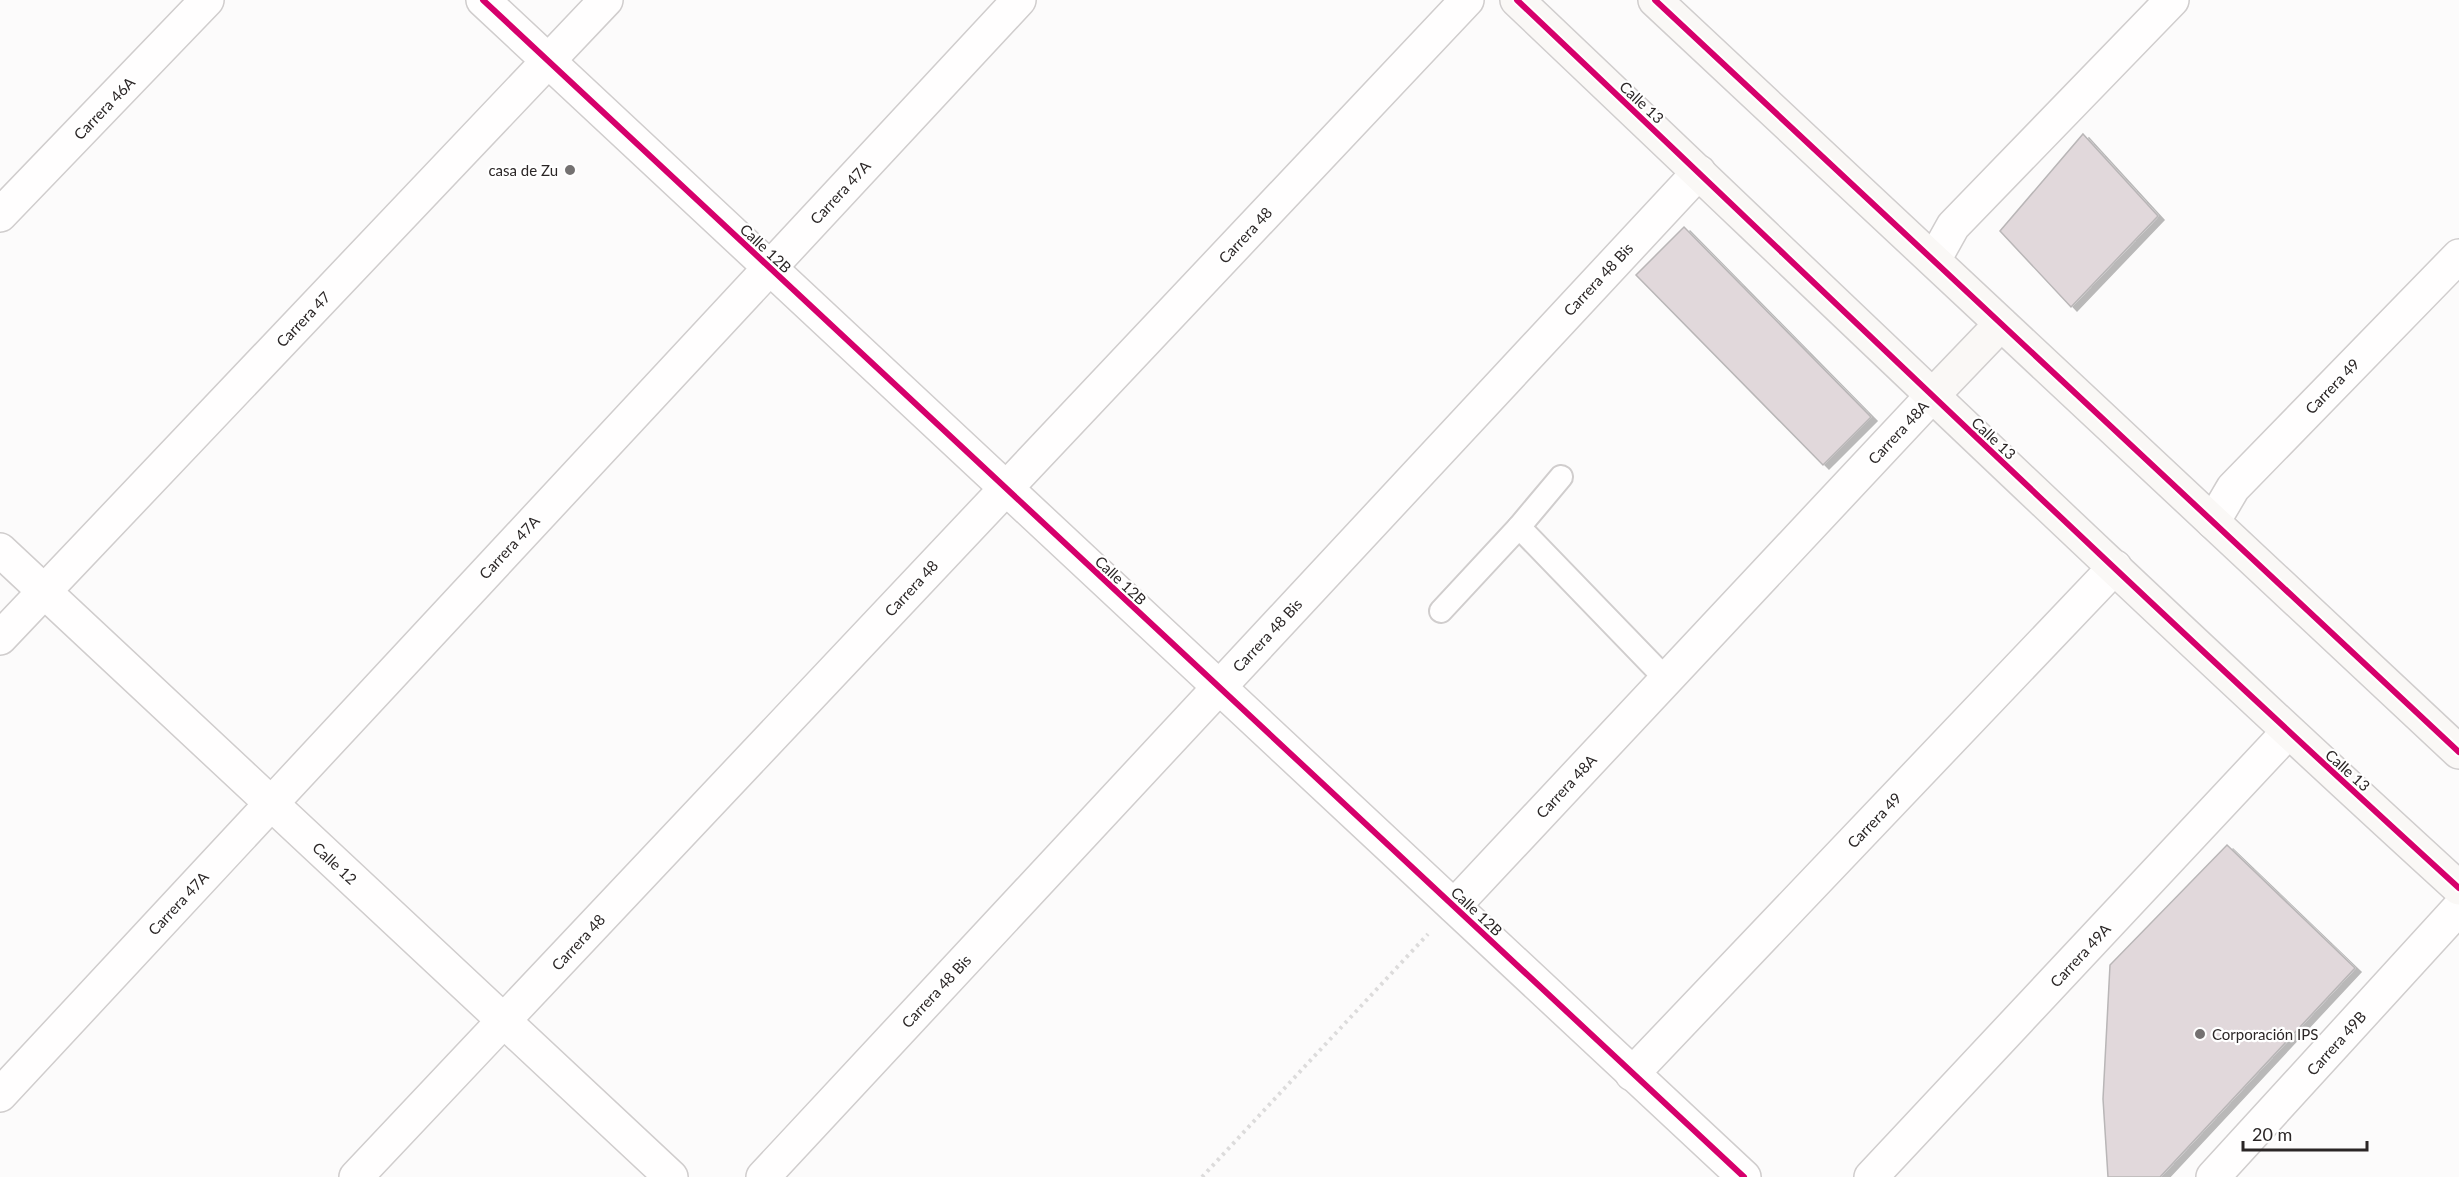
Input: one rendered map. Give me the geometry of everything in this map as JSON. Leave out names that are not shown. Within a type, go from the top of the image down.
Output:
[{"type":"main road","name":"Calle 13","points":[[1516,0],[1699,172],[1931,397],[2115,567],[2288,732],[2459,888]]},
{"type":"main road","points":[[1655,0],[2459,752]]},
{"type":"main road","points":[[1931,397],[2001,324]]},
{"type":"street","name":"Carrera 46A","points":[[0,215],[207,0]]},
{"type":"street","name":"Calle 12B","points":[[483,0],[1744,1177]]},
{"type":"street","name":"Carrera 47","points":[[0,638],[606,0]]},
{"type":"street","name":"Carrera 47A","points":[[0,1095],[1019,0]]},
{"type":"street","name":"Carrera 48","points":[[356,1177],[1467,0]]},
{"type":"street","points":[[1934,260],[1953,226],[2172,0]]},
{"type":"street","name":"Carrera 48 Bis","points":[[763,1177],[1699,172]]},
{"type":"street","name":"Carrera 49","points":[[2213,522],[2233,488],[2459,256]]},
{"type":"street","name":"Carrera 48A","points":[[1454,906],[1931,397]]},
{"type":"street","name":"Calle 12","points":[[0,550],[671,1177]]},
{"type":"street","name":"Carrera 49","points":[[1632,1074],[2115,567]]},
{"type":"street","name":"Carrera 49A","points":[[1871,1177],[2288,732]]},
{"type":"street","name":"Carrera 49B","points":[[2213,1177],[2459,908]]},
{"type":"lane","points":[[1441,611],[1561,477]]},
{"type":"lane","points":[[1518,527],[1665,679]]},
{"type":"path","points":[[1202,1177],[1454,906]]},
{"type":"building","points":[[2083,134],[2158,216],[2071,307],[2000,231]]},
{"type":"building","points":[[1684,227],[1871,417],[1823,465],[1636,275]]},
{"type":"building","name":"Corporación IPS","points":[[2227,845],[2355,968],[2160,1177],[2108,1177],[2103,1099],[2110,965]]},
{"type":"cycle path","points":[[483,0],[1744,1177]]},
{"type":"cycle path","points":[[1517,0],[2103,557],[2459,888]]},
{"type":"cycle path","points":[[1655,0],[2459,752]]},
{"type":"place","name":"casa de Zu","points":[[570,170]]},
{"type":"place","name":"Corporación IPS","points":[[2200,1034]]}]
